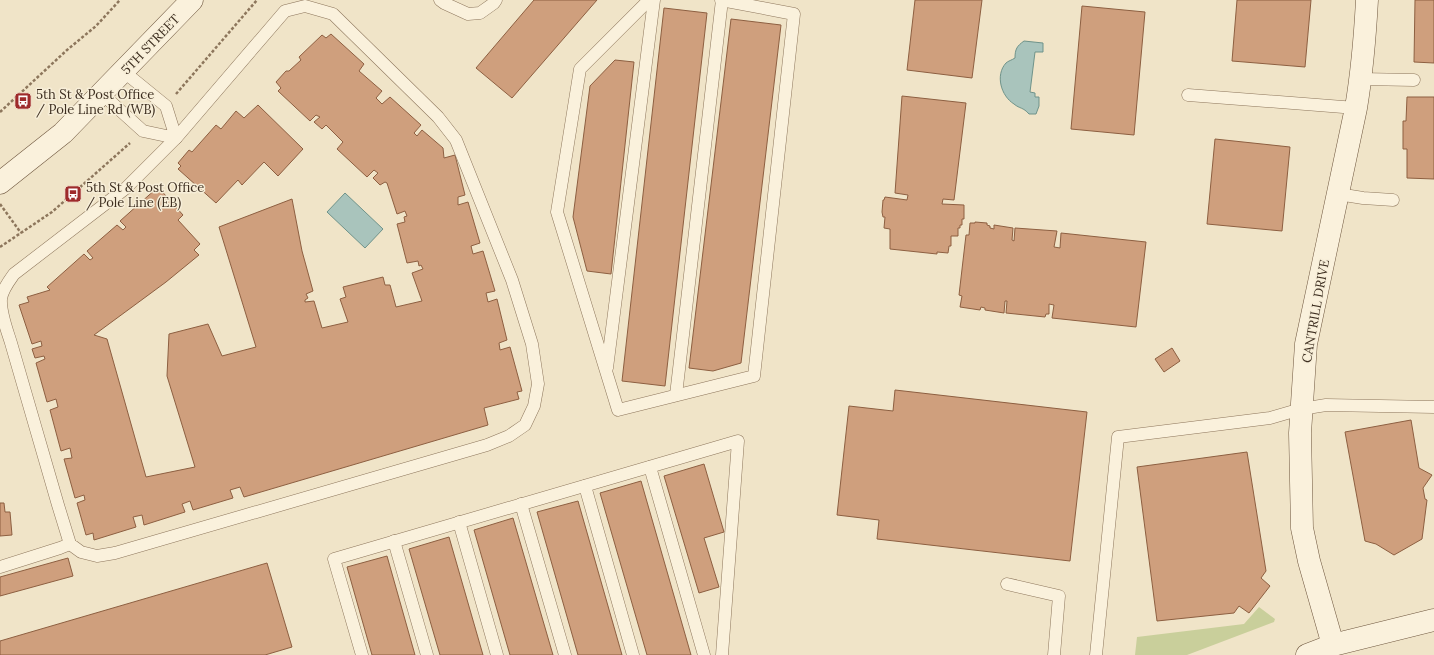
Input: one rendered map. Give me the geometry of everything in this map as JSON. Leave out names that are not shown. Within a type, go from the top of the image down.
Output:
[{"type":"street","name":"5TH STREET","points":[[0,183],[63,133],[192,0]]},
{"type":"street","name":"CANTRILL DRIVE","points":[[1333,645],[1309,561],[1302,528],[1300,433],[1301,409],[1306,344],[1361,79],[1365,43],[1367,0]]},
{"type":"street","points":[[1307,655],[1333,645],[1434,620]]},
{"type":"lane","points":[[440,0],[468,14],[480,13],[496,0]]},
{"type":"lane","points":[[649,0],[580,69],[558,212],[618,410],[754,376],[794,14],[721,0],[676,395]]},
{"type":"lane","points":[[606,372],[654,0]]},
{"type":"lane","points":[[305,6],[333,14],[438,117],[456,140],[512,280],[532,344],[538,384],[534,406],[525,425],[509,436],[487,445],[115,553],[97,556],[81,552],[70,544],[11,343],[1,299],[5,286],[14,274],[126,188],[176,138],[284,11],[305,6]]},
{"type":"lane","points":[[122,71],[166,106],[176,138]]},
{"type":"lane","points":[[1361,79],[1414,80]]},
{"type":"lane","points":[[101,93],[143,131],[176,138]]},
{"type":"lane","points":[[1188,95],[1356,108]]},
{"type":"lane","points":[[1338,194],[1363,198],[1393,200]]},
{"type":"lane","points":[[1096,655],[1118,437],[1270,418],[1301,409],[1326,404],[1434,407]]},
{"type":"lane","points":[[362,655],[334,559],[738,441],[722,655]]},
{"type":"lane","points":[[650,467],[704,655]]},
{"type":"lane","points":[[586,486],[633,655]]},
{"type":"lane","points":[[521,504],[565,655]]},
{"type":"lane","points":[[459,522],[497,655]]},
{"type":"lane","points":[[394,541],[427,655]]},
{"type":"lane","points":[[0,567],[70,544]]},
{"type":"lane","points":[[1007,584],[1060,596],[1054,655]]},
{"type":"path","points":[[0,112],[67,50],[96,26],[120,0]]},
{"type":"path","points":[[0,203],[21,233]]},
{"type":"green space","points":[[1259,607],[1275,619],[1274,622],[1187,655],[1135,655],[1137,637],[1244,624]]},
{"type":"water","points":[[1024,41],[1043,43],[1043,52],[1035,52],[1030,92],[1035,93],[1035,97],[1039,97],[1039,106],[1036,114],[1029,114],[1009,100],[1003,91],[1000,79],[1003,68],[1007,62],[1015,58],[1017,48]]},
{"type":"water","points":[[345,193],[383,229],[365,248],[327,212]]},
{"type":"building","points":[[534,0],[597,0],[512,98],[476,68]]},
{"type":"building","points":[[915,0],[982,0],[972,78],[907,70]]},
{"type":"building","points":[[1237,0],[1311,0],[1305,67],[1232,61]]},
{"type":"building","points":[[1415,0],[1434,0],[1434,63],[1414,62]]},
{"type":"building","points":[[1082,6],[1145,12],[1134,135],[1071,129]]},
{"type":"building","points":[[664,8],[707,13],[665,386],[622,381]]},
{"type":"building","points":[[731,19],[781,25],[741,363],[713,371],[689,368]]},
{"type":"building","points":[[331,34],[364,64],[359,71],[382,91],[376,98],[382,104],[390,97],[421,125],[414,133],[417,136],[422,130],[443,148],[444,158],[455,155],[465,195],[458,197],[458,205],[468,202],[480,243],[471,246],[473,254],[483,251],[495,291],[486,293],[488,302],[497,299],[507,340],[499,343],[500,350],[510,347],[522,391],[517,392],[519,399],[484,408],[488,425],[244,497],[240,487],[230,490],[233,498],[193,510],[190,501],[182,504],[185,512],[144,525],[142,515],[133,517],[136,527],[94,540],[93,533],[86,535],[77,503],[85,500],[84,495],[75,498],[64,459],[72,458],[70,448],[61,451],[50,410],[58,407],[56,399],[47,402],[36,363],[45,359],[44,356],[35,358],[32,349],[42,346],[41,341],[32,344],[19,305],[29,302],[27,297],[50,290],[47,287],[84,254],[90,260],[93,258],[87,251],[117,225],[123,230],[126,227],[120,221],[158,187],[183,215],[178,220],[200,244],[194,250],[199,255],[166,282],[94,335],[107,339],[146,477],[195,467],[167,376],[169,334],[208,324],[222,356],[256,347],[219,227],[292,199],[302,251],[313,291],[306,294],[308,298],[305,302],[314,301],[322,328],[348,322],[340,299],[346,297],[343,287],[383,277],[385,285],[390,285],[396,307],[422,301],[412,273],[423,269],[421,265],[419,266],[418,261],[407,263],[397,224],[405,222],[404,217],[407,216],[405,211],[397,214],[387,183],[385,182],[380,185],[373,178],[378,173],[374,170],[367,177],[337,149],[343,142],[326,125],[322,129],[314,122],[320,117],[316,115],[310,121],[278,91],[281,88],[276,82],[286,71],[289,71],[301,60],[299,57],[322,35],[326,38]]},
{"type":"building","points":[[615,60],[634,62],[611,274],[587,271],[573,217],[590,86]]},
{"type":"building","points":[[902,96],[966,103],[954,200],[943,199],[942,204],[964,205],[964,219],[962,219],[962,225],[960,225],[960,228],[958,228],[958,236],[951,236],[951,246],[949,246],[948,253],[937,252],[937,254],[890,249],[890,229],[884,228],[885,217],[883,217],[882,212],[883,200],[885,197],[907,200],[908,195],[895,193]]},
{"type":"building","points":[[1407,97],[1434,97],[1434,179],[1407,178],[1407,149],[1403,149],[1403,121],[1406,121]]},
{"type":"building","points":[[258,105],[303,149],[278,176],[264,162],[242,185],[238,180],[216,203],[178,169],[181,166],[178,163],[189,150],[192,152],[216,125],[221,129],[236,111],[244,118]]},
{"type":"building","points":[[1215,139],[1290,147],[1282,231],[1207,224]]},
{"type":"building","points":[[970,223],[987,223],[990,228],[994,229],[994,225],[1013,228],[1012,240],[1014,241],[1015,228],[1057,231],[1054,247],[1060,248],[1061,233],[1146,242],[1136,327],[1052,318],[1054,305],[1049,304],[1049,314],[1046,314],[1045,317],[1006,313],[1007,301],[1005,301],[1004,313],[985,310],[985,308],[981,307],[980,310],[960,307],[962,296],[959,295],[966,235],[969,235]]},
{"type":"building","points":[[1172,348],[1180,361],[1164,372],[1155,359]]},
{"type":"building","points":[[895,390],[1087,412],[1070,561],[877,539],[879,520],[837,515],[849,406],[893,411]]},
{"type":"building","points":[[1411,420],[1419,468],[1432,475],[1423,488],[1425,499],[1427,500],[1422,539],[1394,555],[1376,544],[1365,541],[1345,432]]},
{"type":"building","points":[[1247,452],[1266,571],[1261,578],[1270,586],[1249,613],[1239,606],[1234,613],[1157,621],[1137,467]]},
{"type":"building","points":[[704,464],[724,532],[704,538],[719,587],[699,593],[664,476]]},
{"type":"building","points":[[641,481],[691,655],[647,655],[600,493]]},
{"type":"building","points":[[578,501],[622,655],[578,655],[537,512]]},
{"type":"building","points":[[0,503],[4,503],[5,512],[10,512],[12,535],[0,536]]},
{"type":"building","points":[[513,518],[553,655],[510,655],[474,530]]},
{"type":"building","points":[[449,537],[483,655],[440,655],[409,549]]},
{"type":"building","points":[[387,556],[415,655],[372,655],[347,567]]},
{"type":"building","points":[[68,558],[73,576],[0,596],[0,577]]},
{"type":"building","points":[[267,563],[292,647],[265,655],[0,655],[0,641]]},
{"type":"place","name":"5th St & Post Office / Pole Line Rd (WB)","points":[[23,101]]},
{"type":"place","name":"5th St & Post Office / Pole Line (EB)","points":[[73,194]]}]
